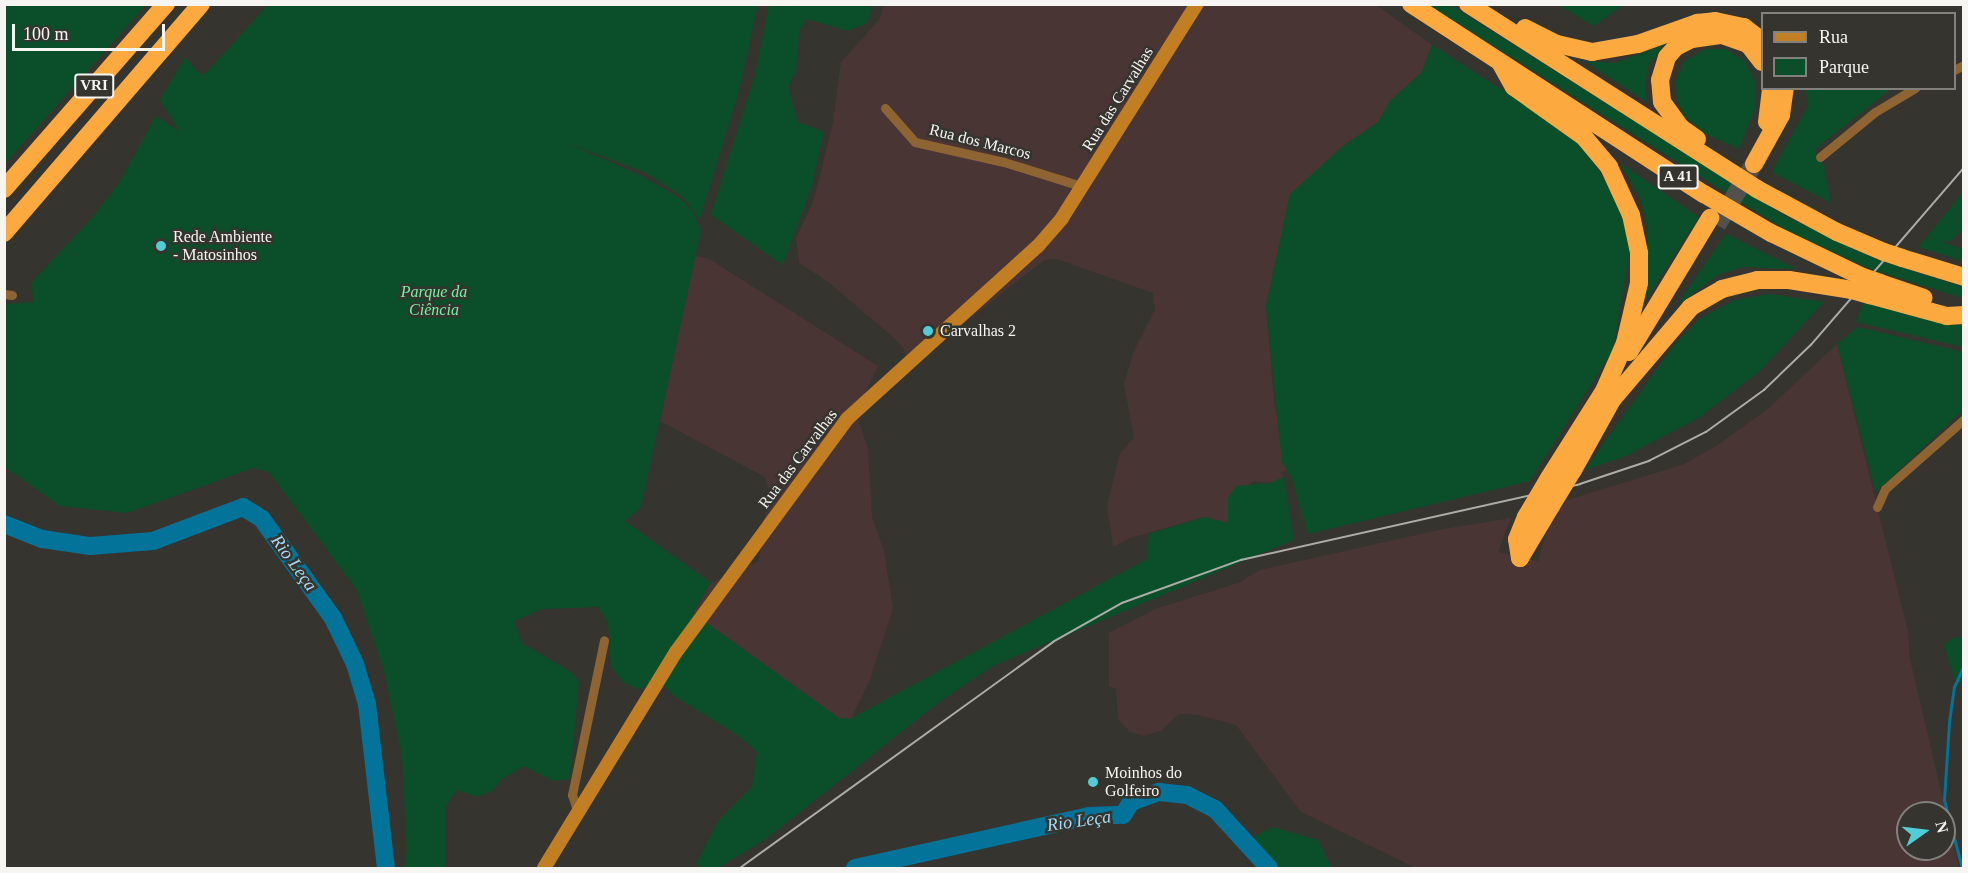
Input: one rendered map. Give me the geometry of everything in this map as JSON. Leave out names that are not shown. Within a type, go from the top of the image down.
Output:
[{"type":"highway","name":"VRI","points":[[4,189],[166,4]]},
{"type":"highway","name":"VRI","points":[[4,233],[201,4]]},
{"type":"highway","name":"A 41","points":[[1411,4],[1704,194],[1866,286],[1964,308]]},
{"type":"highway","name":"A 41","points":[[1468,4],[1729,172],[1812,220],[1893,255],[1964,276]]},
{"type":"highway","points":[[1489,18],[1506,17],[1557,44],[1592,52],[1638,44],[1697,23],[1715,21],[1744,27],[1761,40]]},
{"type":"highway","points":[[1729,172],[1715,151],[1668,114],[1660,90],[1662,69],[1676,47],[1706,35],[1738,37],[1761,61]]},
{"type":"highway","points":[[1500,63],[1514,87],[1584,137],[1609,167],[1631,215],[1639,254],[1639,283],[1625,343],[1608,396],[1573,470],[1520,558],[1517,539],[1526,517],[1549,478],[1608,396],[1714,222]]},
{"type":"highway","points":[[1771,90],[1768,120],[1750,161],[1781,115],[1785,90]]},
{"type":"highway","points":[[1608,396],[1691,307],[1722,289],[1757,280],[1866,286],[1947,316],[1964,315]]},
{"type":"street","name":"Rua das Carvalhas","points":[[544,868],[676,652],[847,419],[1038,246],[1081,186],[1197,4]]},
{"type":"street","points":[[1820,157],[1875,112],[1912,90]]},
{"type":"street","name":"Rua dos Marcos","points":[[885,108],[915,142],[1004,162],[1081,186]]},
{"type":"street","points":[[1877,507],[1885,489],[1964,419]]},
{"type":"street","points":[[578,813],[572,795],[604,640]]},
{"type":"shaded area","points":[[884,5],[1376,5],[1432,45],[1422,72],[1390,101],[1378,122],[1342,147],[1290,195],[1266,306],[1274,400],[1286,471],[1280,472],[1284,477],[1270,483],[1254,481],[1228,498],[1228,523],[1204,517],[1130,538],[1113,547],[1107,506],[1120,453],[1134,438],[1124,384],[1134,351],[1155,309],[1153,293],[1057,259],[1044,260],[972,317],[907,359],[904,349],[893,337],[827,281],[799,263],[796,238],[814,200],[833,123],[841,62],[879,20]]},
{"type":"shaded area","points":[[695,256],[709,259],[878,366],[856,413],[868,449],[872,517],[884,551],[893,608],[870,679],[851,719],[839,718],[826,710],[693,613],[711,583],[759,561],[766,508],[772,499],[765,477],[660,421]]},
{"type":"shaded area","points":[[1837,344],[1908,632],[1910,659],[1943,801],[1896,801],[1896,861],[1956,861],[1956,855],[1959,868],[1416,868],[1301,812],[1236,725],[1198,715],[1179,714],[1162,730],[1144,736],[1130,732],[1118,719],[1116,688],[1109,687],[1109,633],[1155,609],[1238,583],[1260,570],[1443,529],[1511,518],[1498,552],[1538,561],[1546,533],[1567,500],[1682,465],[1715,447],[1769,408]]},
{"type":"green space","points":[[4,5],[146,5],[5,164]]},
{"type":"green space","name":"Parque da Ciência","points":[[268,5],[758,5],[739,91],[700,219],[682,196],[644,172],[564,142],[642,176],[681,199],[694,213],[701,231],[641,507],[625,521],[711,583],[693,613],[839,718],[850,719],[1147,559],[1149,534],[1204,517],[1228,523],[1228,498],[1236,486],[1270,483],[1284,477],[1294,540],[993,666],[942,700],[766,839],[718,868],[702,868],[696,864],[718,821],[752,787],[757,752],[736,734],[674,696],[660,682],[639,689],[624,683],[611,667],[608,623],[598,607],[542,609],[514,621],[522,643],[571,672],[579,682],[570,779],[553,781],[524,766],[503,778],[492,791],[477,797],[457,790],[445,807],[445,868],[404,868],[407,850],[402,755],[384,671],[357,590],[269,472],[253,468],[127,513],[60,506],[5,467],[5,304],[33,302],[32,282],[93,217],[119,183],[156,116],[180,132],[160,100],[185,57],[200,74],[205,74]]},
{"type":"green space","points":[[769,5],[873,5],[867,23],[848,31],[807,19],[799,31],[796,72],[788,87],[798,122],[824,132],[812,186],[783,265],[711,215],[755,76]]},
{"type":"green space","points":[[1429,5],[1450,5],[1787,217],[1878,260],[1963,287],[1963,298],[1870,269],[1784,229]]},
{"type":"green space","points":[[1558,5],[1623,5],[1594,26]]},
{"type":"green space","points":[[1432,45],[1563,129],[1592,159],[1622,210],[1630,248],[1613,350],[1530,481],[1308,534],[1292,479],[1282,462],[1266,306],[1290,194],[1342,147],[1378,122],[1390,101],[1422,72]]},
{"type":"green space","points":[[1664,45],[1649,64],[1645,84],[1647,102],[1585,61],[1615,63]]},
{"type":"green space","points":[[1706,49],[1726,49],[1745,61],[1755,81],[1755,109],[1739,149],[1706,134],[1684,116],[1677,99],[1676,80],[1685,61]]},
{"type":"green space","points":[[1806,90],[1890,90],[1814,150],[1824,167],[1831,203],[1772,172],[1808,106]]},
{"type":"green space","points":[[1620,163],[1699,217],[1646,299],[1648,229],[1641,199]]},
{"type":"green space","points":[[1963,192],[1963,228],[1951,241],[1941,242],[1963,249],[1963,261],[1919,247]]},
{"type":"green space","points":[[1726,234],[1797,269],[1742,267],[1718,275],[1677,305]]},
{"type":"green space","points":[[1769,294],[1824,302],[1760,371],[1700,417],[1626,456],[1585,470],[1675,344],[1700,319],[1735,300]]},
{"type":"green space","points":[[1869,302],[1963,326],[1963,347],[1856,322],[1863,304]]},
{"type":"green space","points":[[1858,327],[1963,352],[1963,410],[1876,492],[1837,344]]},
{"type":"green space","points":[[1963,637],[1963,676],[1957,687],[1944,645],[1953,638]]},
{"type":"green space","points":[[1272,827],[1318,840],[1332,868],[1260,868],[1243,843]]},
{"type":"waterway","name":"Rio Leça","points":[[4,524],[42,539],[90,546],[153,541],[243,507],[262,519],[333,618],[355,664],[367,704],[386,868]]},
{"type":"waterway","points":[[1962,868],[1944,800],[1949,722],[1954,687],[1964,665]]},
{"type":"waterway","name":"Rio Leça","points":[[855,868],[1089,816],[1123,815],[1131,802],[1159,792],[1187,795],[1215,809],[1269,868]]},
{"type":"tunnel","points":[[1717,225],[1752,167]]},
{"type":"tram line","points":[[740,868],[1053,642],[1122,603],[1241,560],[1580,484],[1649,461],[1706,432],[1764,390],[1811,345],[1964,168]]},
{"type":"place","name":"Rede Ambiente - Matosinhos","points":[[161,246]]},
{"type":"place","name":"Carvalhas 2","points":[[928,331]]},
{"type":"place","name":"Moinhos do Golfeiro","points":[[1093,782]]}]
